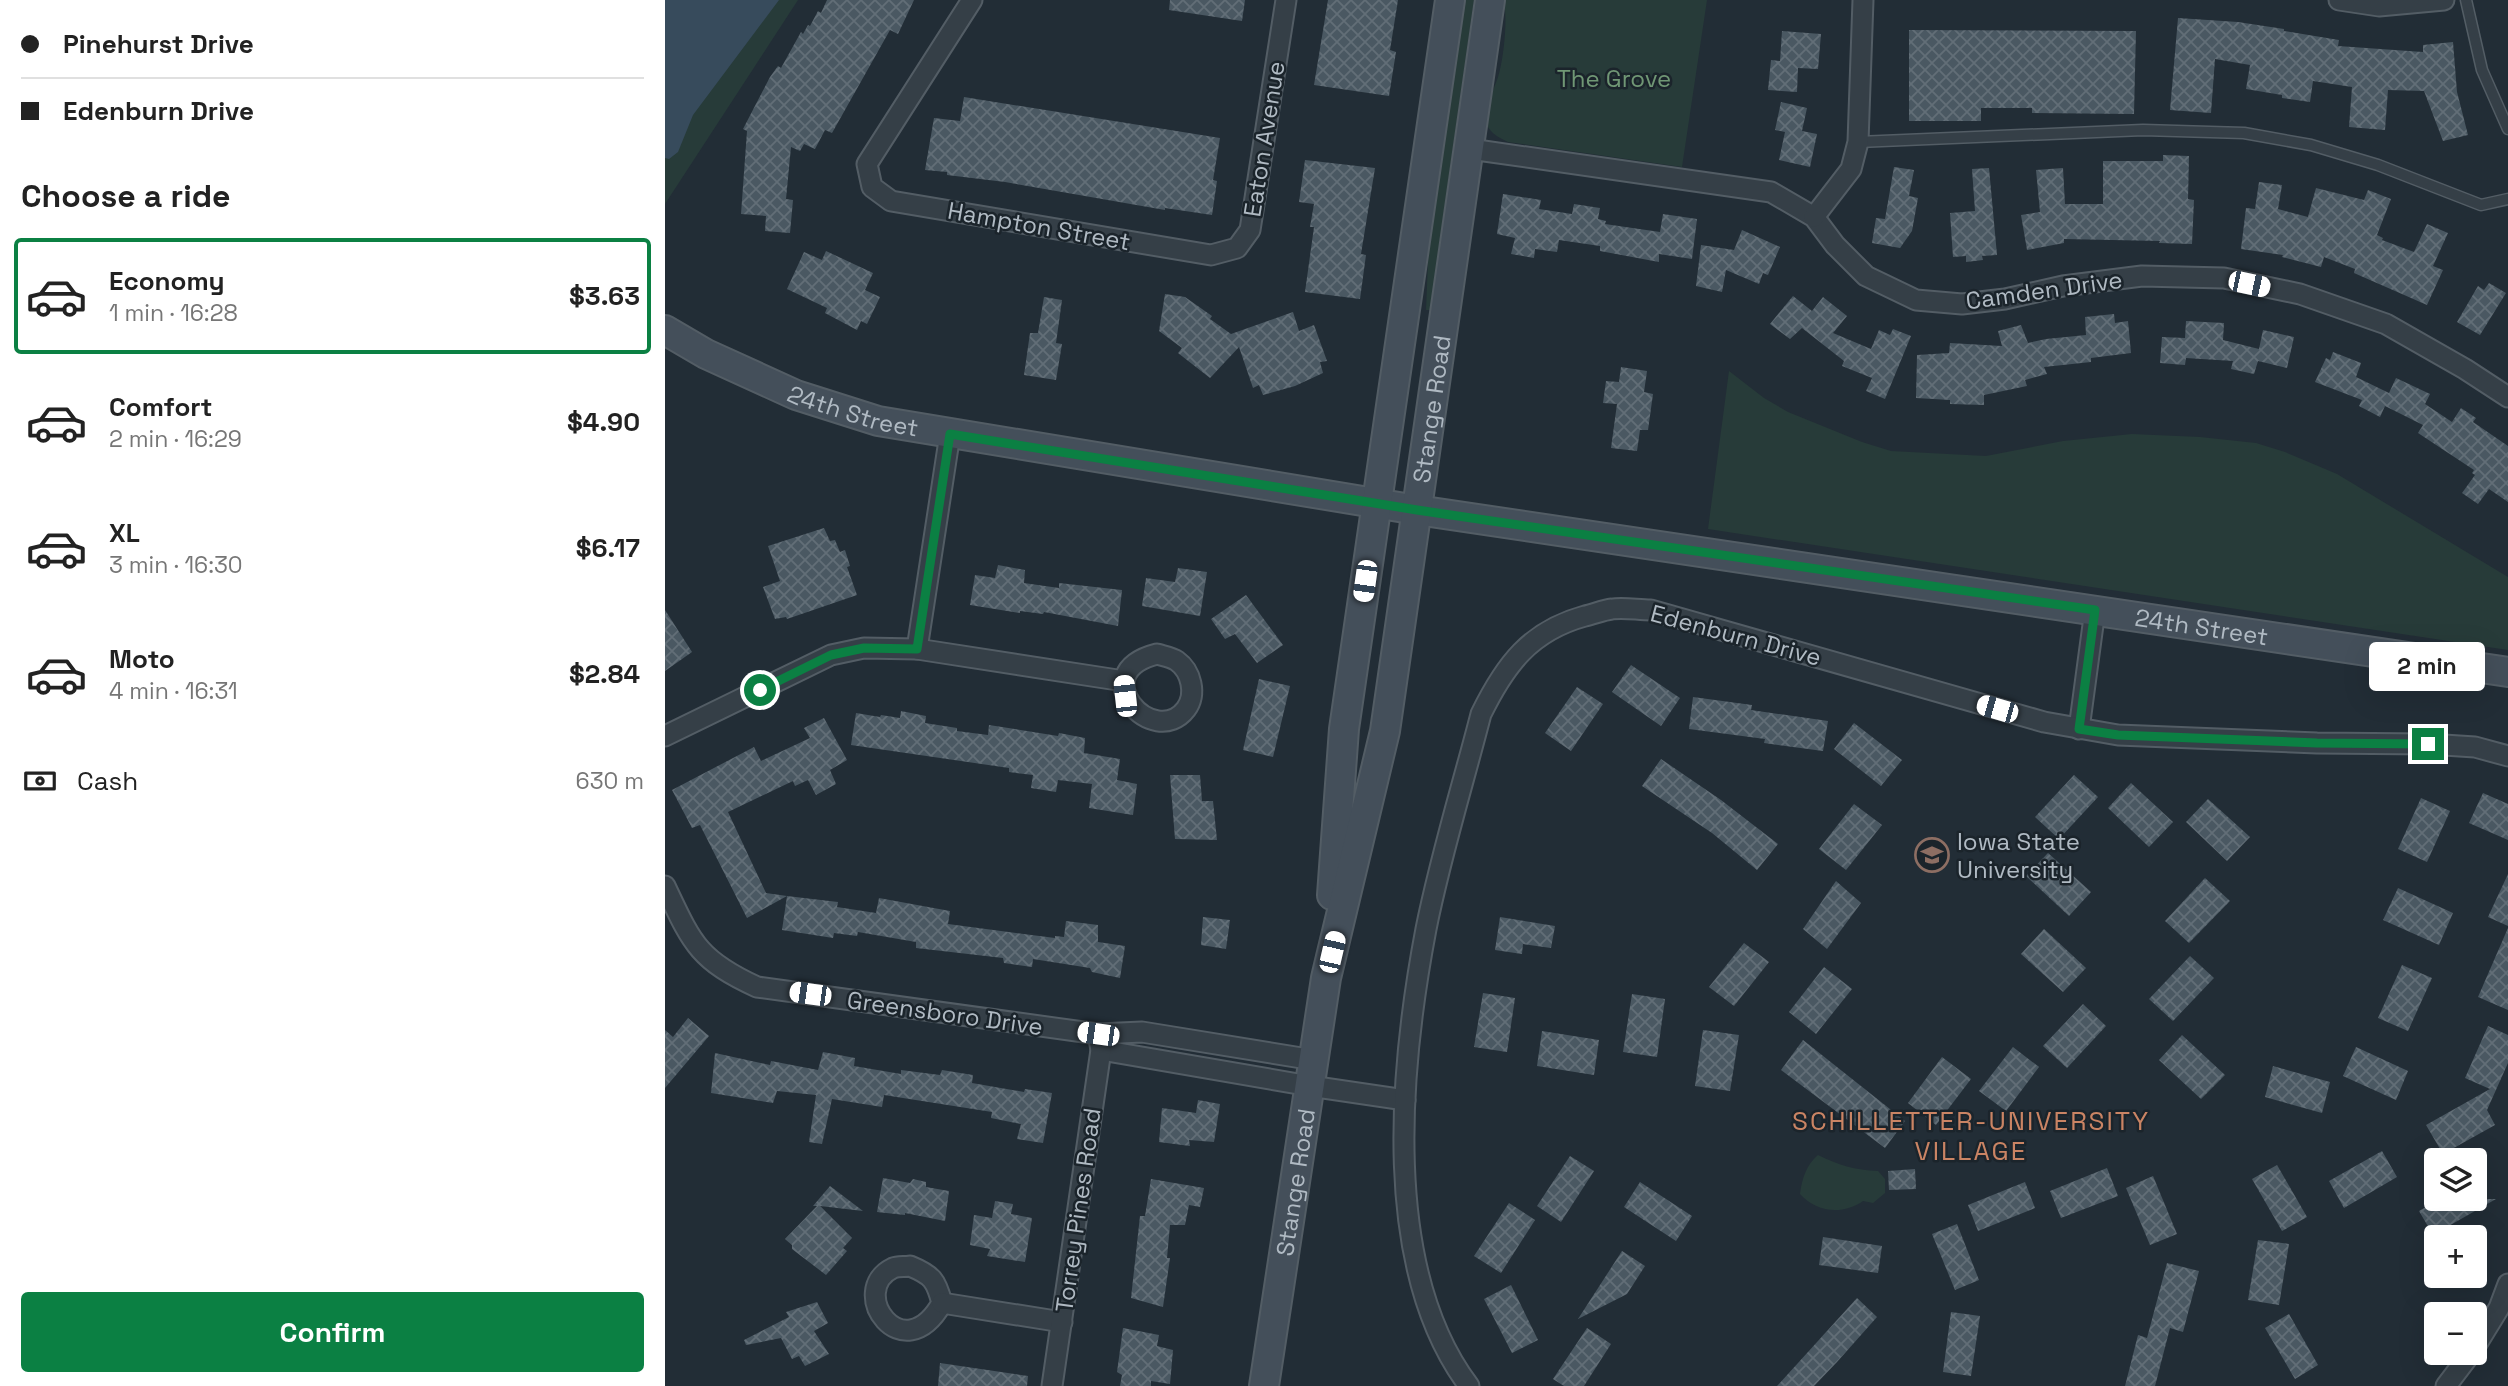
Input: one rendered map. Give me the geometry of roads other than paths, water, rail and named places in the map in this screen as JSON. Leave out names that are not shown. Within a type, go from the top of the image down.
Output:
[{"type":"main road","name":"Stange Road","points":[[1263,1386],[1326,978],[1344,729],[1450,0]]},
{"type":"main road","name":"Stange Road","points":[[1326,978],[1385,731],[1490,0]]},
{"type":"main road","name":"24th Street","points":[[665,330],[706,354],[796,395],[878,421],[1417,510],[2508,672]]},
{"type":"street","name":"Hampton Street","points":[[972,0],[867,164],[872,187],[891,201],[1210,255]]},
{"type":"street","name":"Eaton Avenue","points":[[1210,255],[1237,248],[1249,230],[1286,0]]},
{"type":"street","points":[[1814,217],[1851,169],[1858,142],[1863,0]]},
{"type":"street","points":[[2339,0],[2379,6],[2444,0]]},
{"type":"street","name":"Camden Drive","points":[[1470,149],[1772,192],[1814,217],[1835,245],[1866,276],[1916,300],[1962,304],[2005,299],[2063,286],[2142,276],[2224,278],[2300,294],[2386,324],[2508,397]]},
{"type":"street","points":[[917,649],[950,434]]},
{"type":"street","name":"Edenburn Drive","points":[[1469,1386],[1440,1338],[1419,1275],[1409,1228],[1405,1100],[1415,998],[1427,927],[1481,714],[1496,684],[1518,653],[1543,633],[1570,620],[1612,609],[1651,610],[2044,722],[2079,729],[2118,735],[2317,743],[2428,744],[2475,747],[2508,756]]},
{"type":"street","points":[[2079,729],[2095,610]]},
{"type":"street","points":[[665,736],[831,655],[864,648],[917,649],[1123,681]]},
{"type":"street","name":"Greensboro Drive","points":[[665,886],[688,934],[702,953],[726,973],[757,987],[1312,1073]]},
{"type":"street","name":"Greensboro Drive","points":[[1100,1042],[1142,1032],[1312,1073]]},
{"type":"street","name":"Torrey Pines Road","points":[[1052,1386],[1100,1042]]},
{"type":"street","points":[[1312,1073],[1405,1100]]},
{"type":"street","points":[[2487,1328],[2499,1308],[2508,1284]]},
{"type":"street","points":[[942,1303],[1062,1322]]},
{"type":"street","points":[[2446,1386],[2462,1365]]},
{"type":"lane","points":[[2466,0],[2482,70],[2508,129]]},
{"type":"lane","points":[[1858,142],[2143,130],[2244,133],[2311,145],[2378,165],[2481,205],[2505,202],[2508,199]]},
{"type":"water","points":[[665,0],[779,0],[693,115],[678,152],[669,159],[665,158]]},
{"type":"place","name":"Iowa State University","points":[[1932,855]]},
{"type":"district","name":"SCHILLETTER-UNIVERSITY VILLAGE","points":[[1971,1136]]},
{"type":"park label","name":"The Grove","points":[[1614,78]]}]
